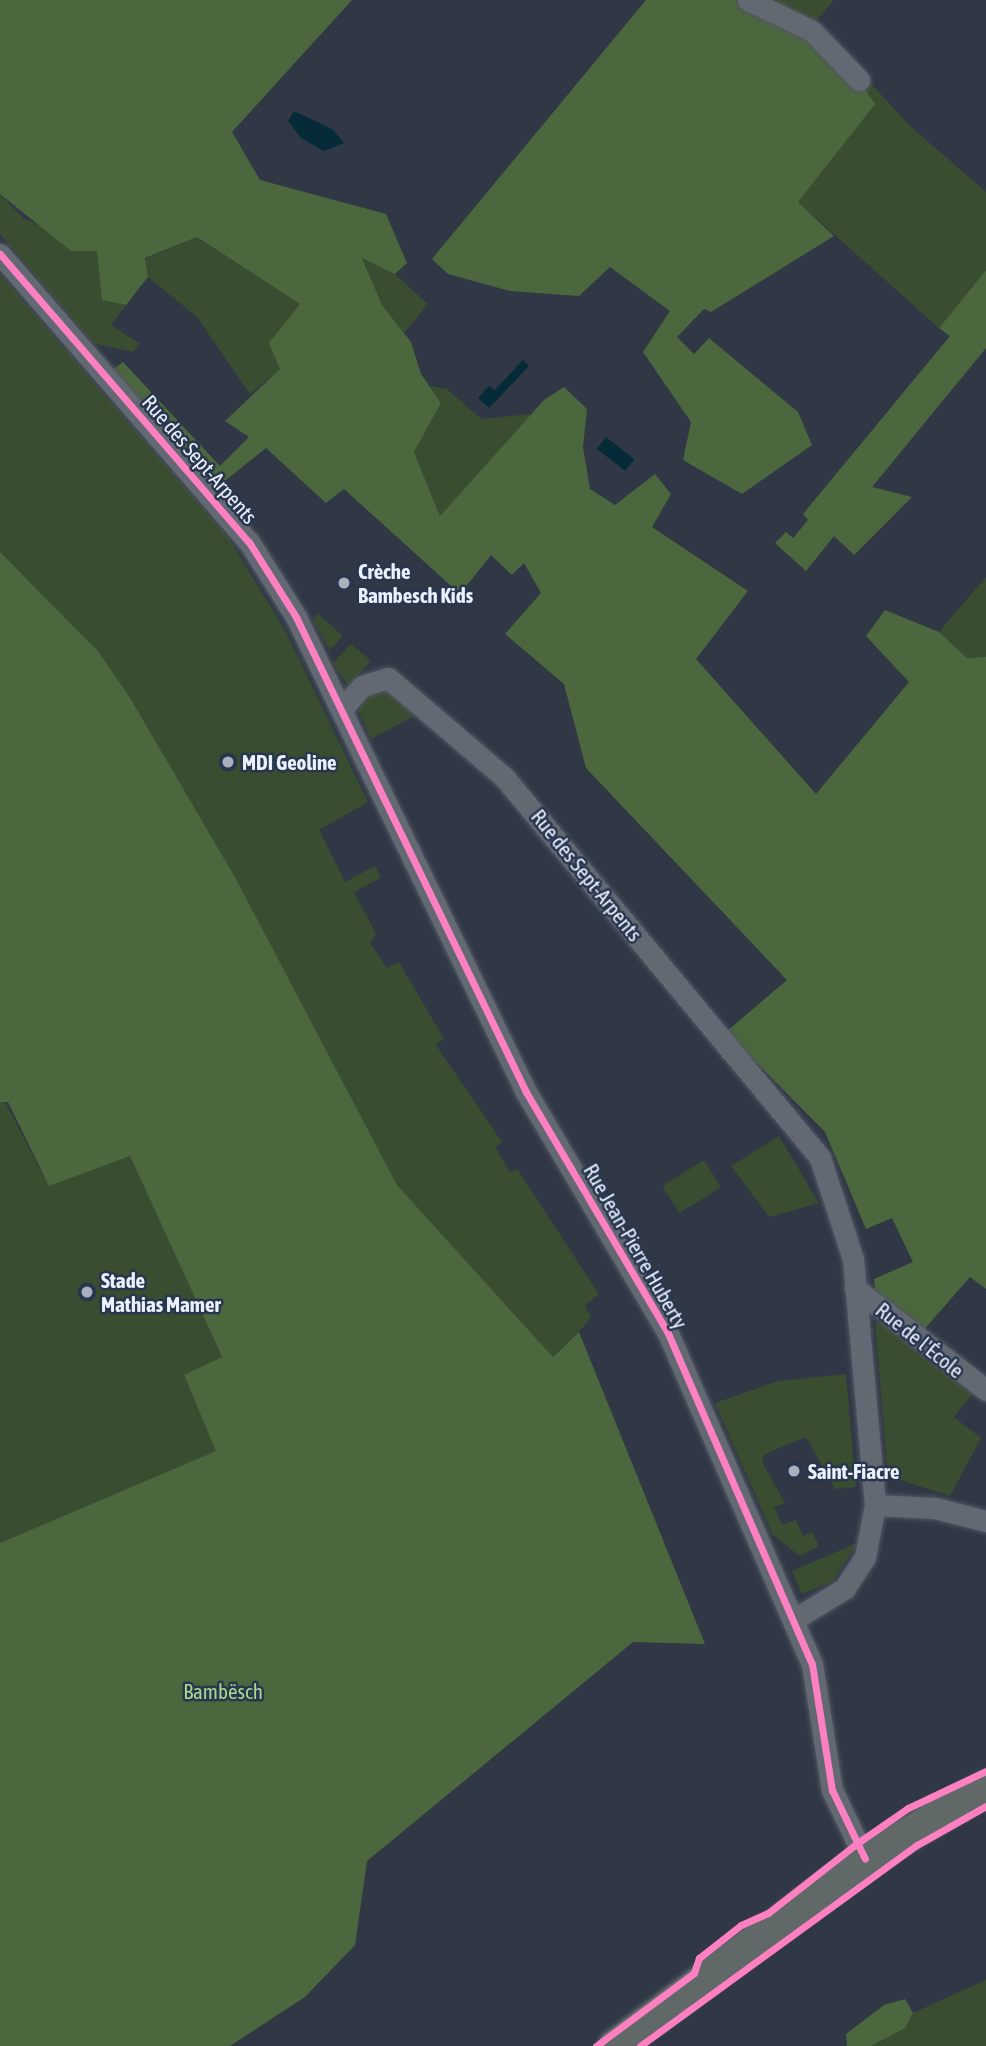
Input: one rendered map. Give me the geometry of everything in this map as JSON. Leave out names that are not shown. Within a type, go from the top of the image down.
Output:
[{"type":"main road","points":[[614,2046],[865,1859],[986,1787]]},
{"type":"street","points":[[748,0],[812,32],[859,80]]},
{"type":"street","name":"Rue des Sept-Arpents","points":[[0,254],[249,542],[342,709],[362,686],[388,678],[532,807],[806,1138],[839,1204],[855,1288],[875,1504],[865,1557],[845,1588],[795,1619]]},
{"type":"street","name":"Rue Jean-Pierre Huberty","points":[[342,709],[526,1092],[667,1331],[795,1619],[814,1675],[832,1790],[865,1859]]},
{"type":"street","name":"Rue de l'École","points":[[855,1288],[986,1390]]},
{"type":"street","points":[[875,1504],[935,1508],[986,1521]]},
{"type":"green space","points":[[0,0],[352,0],[232,132],[260,180],[386,214],[407,263],[395,274],[362,258],[382,305],[411,342],[421,374],[441,403],[414,452],[440,516],[544,400],[564,387],[587,409],[583,447],[590,489],[615,505],[655,474],[671,494],[652,527],[748,591],[696,659],[816,794],[909,682],[866,636],[885,610],[939,632],[967,658],[986,657],[986,1289],[970,1277],[921,1333],[875,1289],[874,1279],[913,1262],[892,1218],[866,1229],[825,1132],[726,1032],[787,980],[586,768],[564,684],[505,634],[541,593],[524,563],[512,575],[491,555],[460,594],[344,489],[326,503],[266,448],[215,489],[112,370],[123,362],[220,466],[249,437],[225,421],[280,369],[269,343],[300,304],[197,237],[145,258],[148,277],[126,305],[102,300],[97,251],[71,251],[0,194]]},
{"type":"green space","points":[[646,0],[748,0],[791,18],[859,80],[875,104],[798,202],[834,236],[711,312],[704,309],[677,337],[694,354],[709,338],[798,412],[812,445],[742,494],[683,460],[691,422],[643,352],[670,311],[610,267],[579,296],[510,291],[448,274],[432,259]]},
{"type":"green space","points":[[748,0],[834,0],[815,22],[909,125],[986,192],[986,270],[939,328],[798,202]]},
{"type":"green space","points":[[0,194],[24,219],[98,250],[102,300],[126,305],[111,325],[140,344],[133,352],[93,343],[0,234]]},
{"type":"green space","points":[[197,237],[300,304],[270,343],[281,369],[250,394],[197,317],[148,277],[145,259]]},
{"type":"green space","points":[[362,257],[395,274],[428,304],[404,333],[382,305]]},
{"type":"green space","points":[[986,270],[986,348],[872,487],[912,497],[854,555],[834,536],[806,571],[775,543],[786,532],[793,538],[808,520],[803,514],[950,336],[939,328]]},
{"type":"green space","points":[[0,274],[228,537],[285,630],[368,802],[319,830],[345,882],[375,866],[381,878],[354,892],[376,934],[370,943],[387,968],[399,962],[444,1039],[436,1045],[502,1142],[495,1147],[510,1172],[517,1169],[599,1294],[585,1306],[591,1317],[553,1357],[397,1185],[235,877],[129,696],[98,651],[0,552]]},
{"type":"green space","points":[[430,386],[447,389],[481,419],[532,414],[440,516],[414,452],[441,403]]},
{"type":"green space","name":"Bambësch","points":[[0,552],[98,651],[129,696],[235,877],[397,1185],[553,1357],[579,1332],[705,1644],[633,1642],[367,1861],[355,1945],[305,1997],[230,2046],[0,2046],[0,1543],[216,1451],[184,1375],[222,1357],[130,1156],[49,1186],[8,1102],[0,1102]]},
{"type":"green space","points":[[986,577],[986,657],[967,658],[939,632]]},
{"type":"green space","points":[[317,613],[343,636],[330,650],[313,621]]},
{"type":"green space","points":[[351,644],[371,661],[348,686],[333,663]]},
{"type":"green space","points":[[388,689],[420,713],[371,739],[358,710],[376,690]]},
{"type":"green space","points":[[0,1092],[44,1177],[130,1156],[222,1357],[184,1376],[217,1451],[0,1543]]},
{"type":"green space","points":[[779,1136],[819,1203],[769,1217],[731,1166]]},
{"type":"green space","points":[[704,1160],[721,1187],[679,1213],[662,1186]]},
{"type":"green space","points":[[887,1319],[929,1362],[975,1391],[954,1417],[981,1438],[950,1496],[888,1476],[875,1324]]},
{"type":"green space","points":[[846,1374],[856,1487],[835,1489],[806,1437],[765,1454],[762,1462],[785,1503],[774,1507],[782,1525],[796,1520],[803,1536],[812,1532],[819,1546],[800,1556],[773,1535],[715,1403],[778,1381]]},
{"type":"green space","points":[[857,1543],[833,1581],[802,1594],[792,1571]]},
{"type":"green space","points":[[986,1980],[986,2046],[871,2046],[905,2028],[913,2013]]},
{"type":"green space","points":[[905,1999],[913,2013],[905,2028],[871,2046],[847,2046],[846,2034],[884,2005]]},
{"type":"water","points":[[294,111],[332,129],[344,143],[324,151],[301,138],[288,121]]},
{"type":"water","points":[[523,360],[529,366],[489,408],[478,398],[489,386],[495,390]]},
{"type":"water","points":[[606,437],[634,459],[625,471],[597,449]]},
{"type":"cycle path","points":[[0,254],[249,542],[296,617],[526,1092],[667,1331],[812,1664],[832,1790],[865,1859]]},
{"type":"cycle path","points":[[596,2046],[694,1973],[699,1958],[741,1925],[768,1913],[856,1844],[908,1808],[986,1771]]},
{"type":"cycle path","points":[[640,2046],[917,1845],[986,1806]]},
{"type":"place","name":"Crèche Bambesch Kids","points":[[344,583]]},
{"type":"place","name":"MDI Geoline","points":[[228,762]]},
{"type":"place","name":"Stade Mathias Mamer","points":[[87,1292]]},
{"type":"place","name":"Saint-Fiacre","points":[[794,1471]]}]
